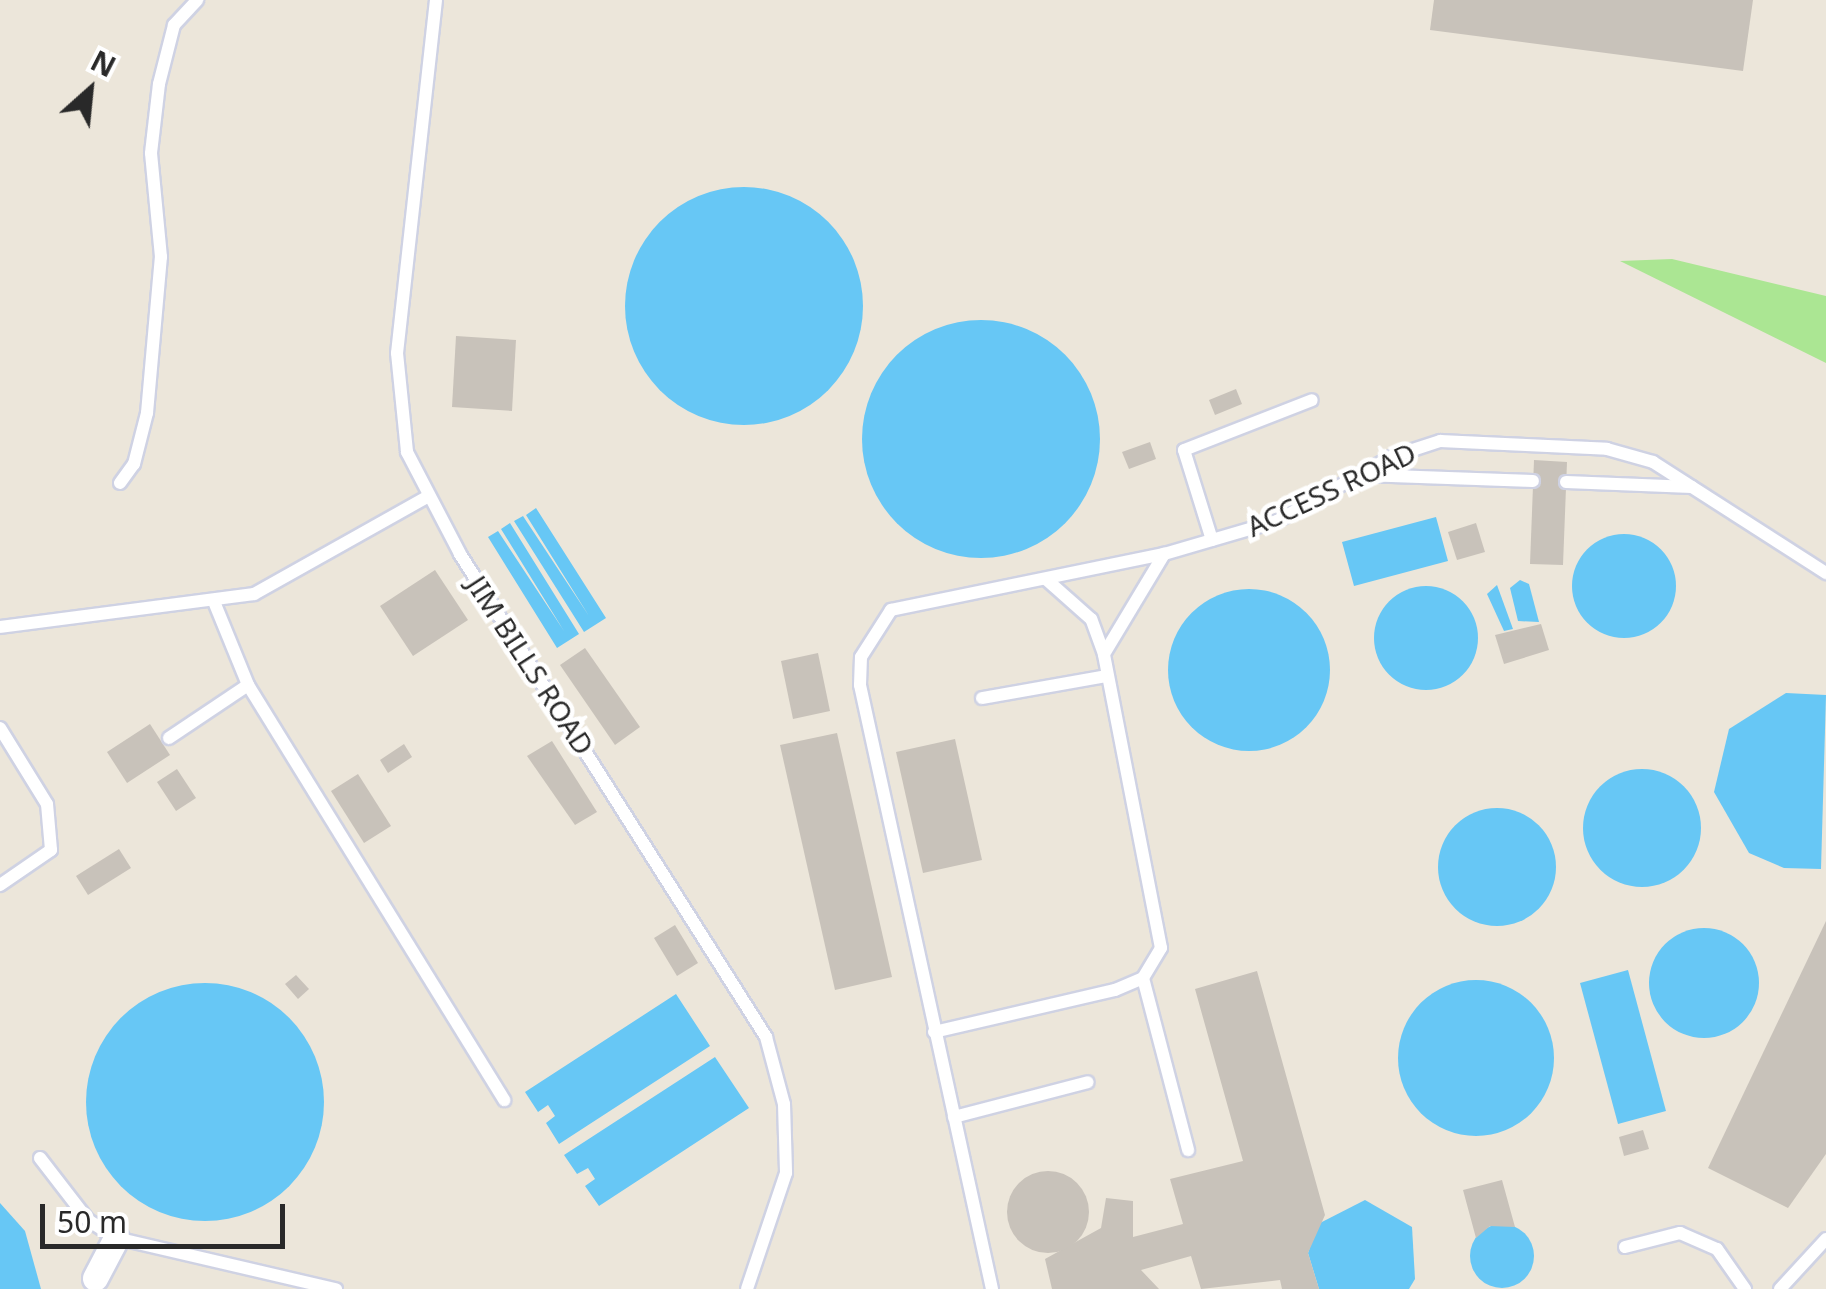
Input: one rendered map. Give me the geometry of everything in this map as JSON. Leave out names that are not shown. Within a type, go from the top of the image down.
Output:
[{"type":"street","points":[[93,1283],[116,1238]]},
{"type":"lane","points":[[120,482],[134,464],[147,413],[161,257],[151,154],[158,84],[174,24],[197,0]]},
{"type":"lane","name":"JIM BILLS ROAD","points":[[436,0],[397,353],[407,452],[427,497],[766,1038],[784,1104],[786,1173],[747,1289]]},
{"type":"lane","points":[[1212,540],[1184,450],[1312,400]]},
{"type":"lane","name":"ACCESS ROAD","points":[[992,1289],[934,1032],[861,657],[891,610],[912,600],[1046,579],[1164,554],[1277,521],[1360,474],[1440,441],[1607,450],[1694,487],[1826,573]]},
{"type":"lane","points":[[1360,474],[1533,481]]},
{"type":"lane","points":[[1566,482],[1694,487]]},
{"type":"lane","points":[[0,627],[215,604],[254,594],[427,497]]},
{"type":"lane","points":[[1104,654],[1164,554]]},
{"type":"lane","points":[[934,1032],[1143,978],[1161,948],[1158,911],[1104,654],[1092,619],[1046,579]]},
{"type":"lane","points":[[215,604],[248,685],[504,1100]]},
{"type":"lane","points":[[982,698],[1107,676]]},
{"type":"lane","points":[[169,738],[248,685]]},
{"type":"lane","points":[[0,728],[47,804],[51,850],[0,885]]},
{"type":"lane","points":[[1143,978],[1188,1150]]},
{"type":"lane","points":[[954,1117],[1088,1082]]},
{"type":"lane","points":[[40,1158],[88,1220],[116,1238],[336,1289]]},
{"type":"lane","points":[[1625,1247],[1680,1233],[1717,1249],[1745,1289]]},
{"type":"lane","points":[[1780,1289],[1826,1239]]},
{"type":"green space","points":[[1672,259],[1826,296],[1826,363],[1620,261]]},
{"type":"water","points":[[744,187],[789,196],[828,222],[854,261],[863,306],[854,351],[828,390],[789,416],[744,425],[699,416],[660,390],[634,351],[625,306],[634,261],[660,222],[699,196]]},
{"type":"water","points":[[981,320],[1026,329],[1065,355],[1091,394],[1100,439],[1091,484],[1065,523],[1026,549],[981,558],[936,549],[897,523],[871,484],[862,439],[871,394],[897,355],[936,329]]},
{"type":"water","points":[[536,508],[606,618],[584,632],[514,521],[523,516],[589,616],[526,515]]},
{"type":"water","points":[[1436,517],[1448,561],[1354,586],[1342,542]]},
{"type":"water","points":[[510,523],[579,634],[557,648],[488,537],[498,531],[564,631],[501,529]]},
{"type":"water","points":[[1624,534],[1644,538],[1661,549],[1672,566],[1676,586],[1672,606],[1661,623],[1644,634],[1624,638],[1604,634],[1587,623],[1576,606],[1572,586],[1576,566],[1587,549],[1604,538]]},
{"type":"water","points":[[1520,580],[1529,584],[1539,622],[1518,621],[1510,588]]},
{"type":"water","points":[[1497,585],[1513,629],[1504,631],[1487,594]]},
{"type":"water","points":[[1426,586],[1446,590],[1463,601],[1474,618],[1478,638],[1474,658],[1463,675],[1446,686],[1426,690],[1406,686],[1389,675],[1378,658],[1374,638],[1378,618],[1389,601],[1406,590]]},
{"type":"water","points":[[1249,589],[1280,595],[1306,613],[1324,639],[1330,670],[1324,701],[1306,727],[1280,745],[1249,751],[1218,745],[1192,727],[1174,701],[1168,670],[1174,639],[1192,613],[1218,595]]},
{"type":"water","points":[[1786,693],[1826,695],[1821,869],[1784,868],[1749,853],[1714,792],[1729,729]]},
{"type":"water","points":[[1642,769],[1665,773],[1684,786],[1697,805],[1701,828],[1697,851],[1684,870],[1665,883],[1642,887],[1619,883],[1600,870],[1587,851],[1583,828],[1587,805],[1600,786],[1619,773]]},
{"type":"water","points":[[1497,808],[1520,812],[1539,825],[1552,844],[1556,867],[1552,890],[1539,909],[1520,922],[1497,926],[1474,922],[1455,909],[1442,890],[1438,867],[1442,844],[1455,825],[1474,812]]},
{"type":"water","points":[[1704,928],[1725,932],[1743,944],[1755,962],[1759,983],[1755,1004],[1743,1022],[1725,1034],[1704,1038],[1683,1034],[1665,1022],[1653,1004],[1649,983],[1653,962],[1665,944],[1683,932]]},
{"type":"water","points":[[1628,970],[1666,1111],[1618,1124],[1580,983]]},
{"type":"water","points":[[1476,980],[1506,986],[1531,1003],[1548,1028],[1554,1058],[1548,1088],[1531,1113],[1506,1130],[1476,1136],[1446,1130],[1421,1113],[1404,1088],[1398,1058],[1404,1028],[1421,1003],[1446,986]]},
{"type":"water","points":[[205,983],[250,992],[289,1018],[315,1057],[324,1102],[315,1147],[289,1186],[250,1212],[205,1221],[160,1212],[121,1186],[95,1147],[86,1102],[95,1057],[121,1018],[160,992]]},
{"type":"water","points":[[676,994],[710,1046],[559,1144],[546,1123],[555,1116],[548,1105],[538,1112],[525,1092]]},
{"type":"water","points":[[715,1057],[749,1108],[599,1206],[585,1186],[595,1179],[588,1168],[577,1174],[564,1155]]},
{"type":"water","points":[[1365,1200],[1412,1227],[1415,1279],[1409,1289],[1319,1289],[1308,1253],[1318,1224]]},
{"type":"water","points":[[0,1203],[25,1231],[41,1289],[0,1289]]},
{"type":"water","points":[[1502,1224],[1525,1233],[1534,1256],[1525,1279],[1502,1288],[1479,1279],[1470,1256],[1479,1233]]},
{"type":"building","points":[[1434,0],[1753,0],[1743,71],[1430,30]]},
{"type":"building","points":[[456,336],[516,340],[512,411],[452,407]]},
{"type":"building","points":[[1236,389],[1242,404],[1215,415],[1209,400]]},
{"type":"building","points":[[1150,442],[1156,459],[1129,469],[1122,452]]},
{"type":"building","points":[[1534,460],[1567,462],[1563,565],[1530,564]]},
{"type":"building","points":[[1476,523],[1485,552],[1457,560],[1448,532]]},
{"type":"building","points":[[435,570],[468,620],[413,656],[380,606]]},
{"type":"building","points":[[1541,624],[1549,650],[1504,664],[1495,635]]},
{"type":"building","points":[[585,648],[640,727],[615,745],[560,665]]},
{"type":"building","points":[[818,653],[830,711],[793,719],[781,661]]},
{"type":"building","points":[[150,724],[170,755],[127,783],[107,752]]},
{"type":"building","points":[[837,733],[892,977],[835,990],[780,745]]},
{"type":"building","points":[[955,739],[982,860],[923,873],[896,752]]},
{"type":"building","points":[[552,741],[597,812],[575,825],[527,756]]},
{"type":"building","points":[[404,744],[412,757],[388,773],[380,760]]},
{"type":"building","points":[[177,769],[196,798],[176,811],[157,782]]},
{"type":"building","points":[[358,774],[391,826],[364,843],[331,791]]},
{"type":"building","points":[[119,849],[131,868],[88,895],[76,876]]},
{"type":"building","points":[[1826,921],[1826,1154],[1788,1208],[1708,1168]]},
{"type":"building","points":[[675,925],[698,963],[677,976],[654,938]]},
{"type":"building","points":[[1257,971],[1325,1215],[1308,1253],[1319,1289],[1282,1289],[1280,1280],[1201,1289],[1191,1256],[1141,1270],[1159,1289],[1052,1289],[1045,1259],[1101,1228],[1106,1198],[1133,1201],[1133,1237],[1183,1224],[1170,1179],[1243,1161],[1195,989]]},
{"type":"building","points":[[296,975],[309,989],[298,999],[285,984]]},
{"type":"building","points":[[1643,1130],[1649,1149],[1624,1156],[1619,1137]]},
{"type":"building","points":[[1048,1171],[1064,1174],[1077,1183],[1086,1196],[1086,1228],[1077,1241],[1064,1250],[1048,1253],[1032,1250],[1019,1241],[1010,1228],[1007,1212],[1010,1196],[1019,1183],[1032,1174]]},
{"type":"building","points":[[1502,1180],[1515,1227],[1490,1226],[1476,1238],[1463,1190]]}]
